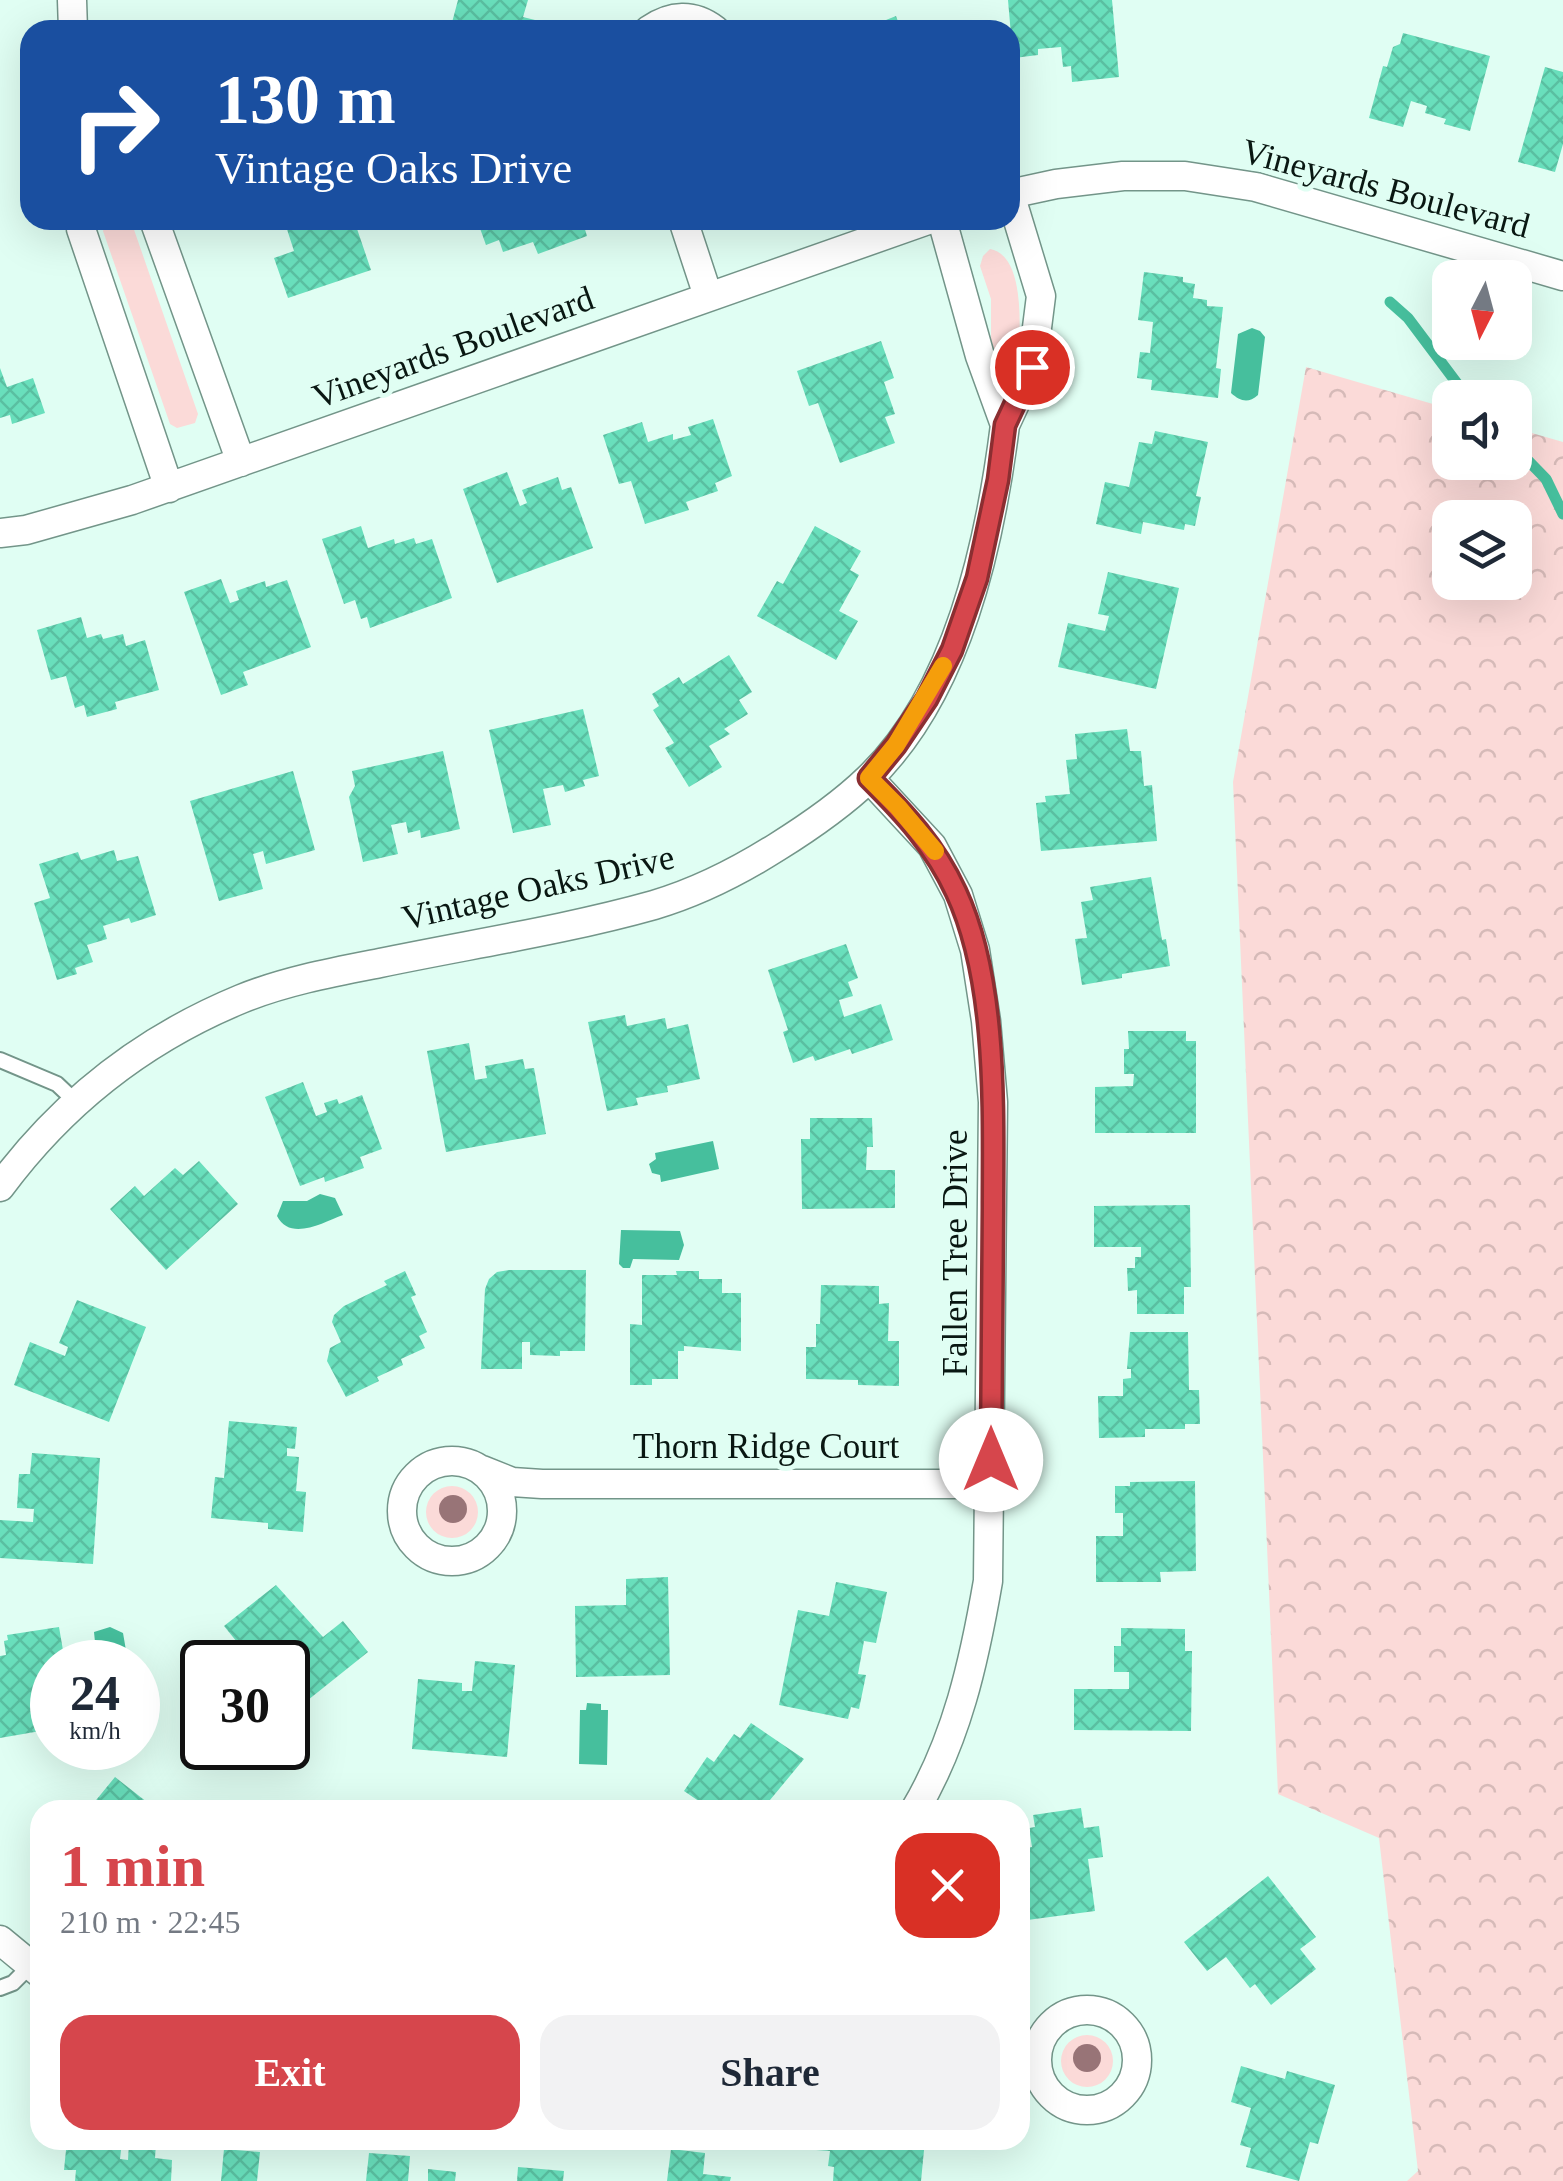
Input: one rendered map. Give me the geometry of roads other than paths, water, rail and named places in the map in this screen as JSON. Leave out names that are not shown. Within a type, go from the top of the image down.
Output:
[{"type":"street","points":[[667,20],[698,20]]},
{"type":"street","name":"Vineyards Boulevard","points":[[1020,192],[1123,176],[1185,176],[1220,181],[1305,198],[1563,276]]},
{"type":"street","name":"Vintage Oaks Drive","points":[[0,1187],[75,1101],[172,1031],[244,998],[320,975],[657,904],[735,873],[803,831],[869,778],[927,699],[952,650],[977,578],[998,480],[1005,425],[1032,367],[1042,296],[1020,226]]},
{"type":"street","points":[[81,230],[169,488]]},
{"type":"street","points":[[158,230],[241,462]]},
{"type":"street","points":[[686,230],[708,296]]},
{"type":"street","name":"Vineyards Boulevard","points":[[0,533],[77,517],[169,488],[899,230]]},
{"type":"street","name":"Vintage Oaks Drive","points":[[945,230],[980,356],[1005,425]]},
{"type":"street","name":"Fallen Tree Drive","points":[[869,778],[932,846],[958,895],[975,950],[993,1102],[988,1581],[976,1651],[954,1731],[919,1800]]},
{"type":"street","name":"Thorn Ridge Court","points":[[542,1484],[477,1555],[462,1561],[429,1556],[406,1533],[403,1500],[409,1485],[420,1472],[450,1461],[467,1463],[512,1482],[542,1484],[991,1484]]},
{"type":"street","points":[[482,1470],[494,1483],[500,1498],[499,1530]]},
{"type":"street","points":[[0,1940],[30,1965]]},
{"type":"street","points":[[1030,2023],[1090,2010],[1105,2014],[1120,2022],[1130,2035],[1137,2067],[1122,2097],[1108,2106],[1075,2110],[1048,2092],[1030,2067]]},
{"type":"street","points":[[1040,2078],[1036,2062],[1038,2045],[1058,2019],[1073,2012]]},
{"type":"lane","points":[[0,1060],[57,1084],[75,1101]]},
{"type":"lane","points":[[0,1988],[30,1972]]},
{"type":"waterway","points":[[1390,302],[1408,318],[1454,380]]},
{"type":"waterway","points":[[1532,465],[1546,479],[1563,514]]}]
